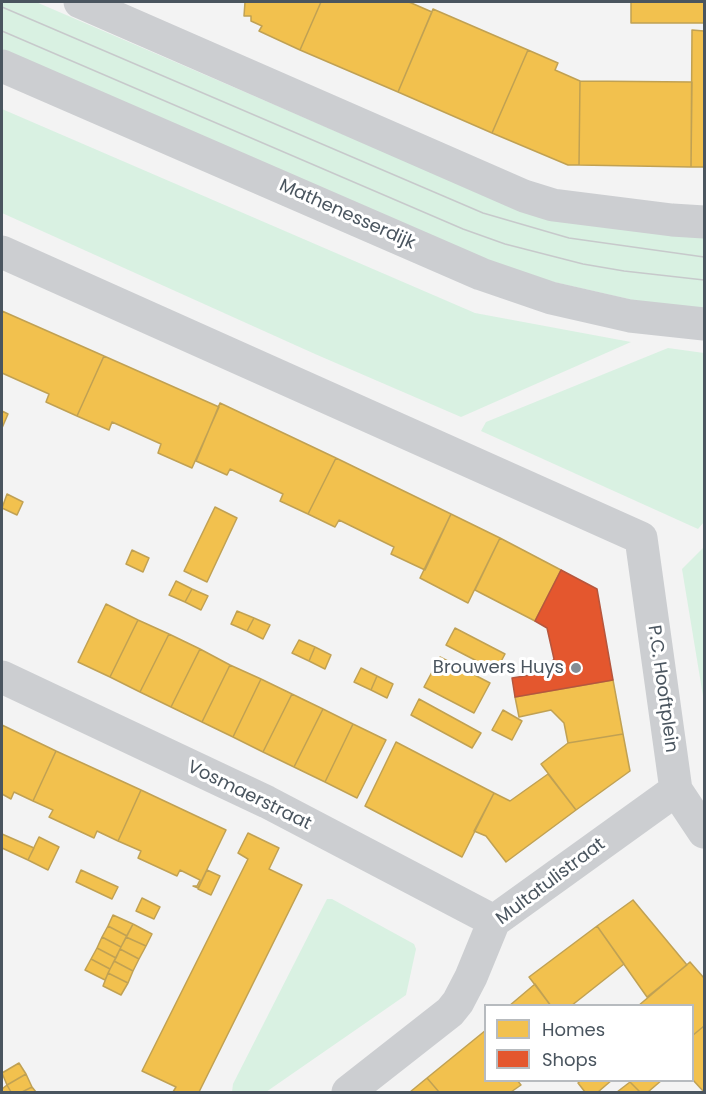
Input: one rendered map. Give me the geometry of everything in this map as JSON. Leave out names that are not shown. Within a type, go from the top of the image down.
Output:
[{"type":"street","points":[[80,2],[145,14],[524,196],[553,205],[705,222]]},
{"type":"street","name":"Mathenesserdijk","points":[[2,66],[481,274],[551,298],[630,316],[705,324]]},
{"type":"street","name":"P.C. Hooftplein","points":[[2,252],[641,538],[676,790],[705,832]]},
{"type":"street","name":"Vosmaerstraat","points":[[2,678],[267,802],[494,921]]},
{"type":"street","name":"Multatulistraat","points":[[348,1092],[450,1012],[458,1002],[471,976],[494,921],[676,790]]},
{"type":"green space","points":[[2,2],[36,2],[512,207],[704,238],[704,310],[659,306],[523,275],[2,52]]},
{"type":"green space","points":[[2,109],[475,313],[631,342],[461,417],[2,213]]},
{"type":"green space","points":[[668,348],[704,353],[704,522],[698,529],[481,431],[486,422]]},
{"type":"green space","points":[[704,547],[704,702],[682,569]]},
{"type":"green space","points":[[327,899],[332,899],[414,944],[416,949],[406,995],[266,1092],[232,1092],[233,1084]]},
{"type":"building: Homes","points":[[245,2],[321,2],[300,50],[259,31],[262,26],[251,21],[251,16],[244,16]]},
{"type":"building: Homes","points":[[321,2],[409,2],[432,12],[398,92],[300,50]]},
{"type":"building: Homes","points":[[631,2],[704,2],[704,23],[631,23]]},
{"type":"building: Homes","points":[[433,9],[528,50],[492,133],[398,92]]},
{"type":"building: Homes","points":[[692,30],[704,31],[704,167],[691,167]]},
{"type":"building: Homes","points":[[528,50],[558,63],[555,70],[580,81],[579,165],[568,165],[492,133]]},
{"type":"building: Homes","points":[[580,81],[692,82],[691,167],[579,165]]},
{"type":"building: Homes","points":[[2,311],[104,356],[77,416],[46,402],[49,394],[2,373]]},
{"type":"building: Homes","points":[[104,356],[219,407],[192,468],[158,453],[161,444],[112,422],[109,430],[77,416]]},
{"type":"building: Homes","points":[[220,403],[336,458],[308,514],[280,501],[283,494],[230,469],[227,475],[196,461]]},
{"type":"building: Homes","points":[[2,411],[8,414],[2,428]]},
{"type":"building: Homes","points":[[336,458],[451,514],[425,570],[391,554],[394,547],[339,520],[335,527],[308,514]]},
{"type":"building: Homes","points":[[7,494],[23,502],[17,515],[2,508]]},
{"type":"building: Homes","points":[[215,507],[237,518],[207,582],[184,571]]},
{"type":"building: Homes","points":[[451,514],[500,538],[468,603],[420,578]]},
{"type":"building: Homes","points":[[500,538],[561,570],[535,621],[475,590]]},
{"type":"building: Homes","points":[[132,550],[149,558],[143,572],[126,564]]},
{"type":"building: Homes","points":[[176,581],[192,589],[185,602],[169,595]]},
{"type":"building: Homes","points":[[192,589],[208,596],[201,610],[185,602]]},
{"type":"building: Homes","points":[[106,604],[138,620],[110,677],[78,662]]},
{"type":"building: Homes","points":[[237,611],[254,618],[247,631],[231,624]]},
{"type":"building: Homes","points":[[254,618],[270,625],[263,639],[247,631]]},
{"type":"building: Homes","points":[[138,620],[169,634],[140,692],[110,677]]},
{"type":"building: Homes","points":[[455,628],[505,654],[496,671],[446,645]]},
{"type":"building: Homes","points":[[169,634],[200,649],[171,707],[140,692]]},
{"type":"building: Homes","points":[[299,640],[315,647],[309,661],[292,653]]},
{"type":"building: Homes","points":[[315,647],[331,655],[325,669],[309,661]]},
{"type":"building: Homes","points":[[200,649],[230,665],[202,722],[171,707]]},
{"type":"building: Homes","points":[[440,657],[490,683],[474,713],[424,687]]},
{"type":"building: Homes","points":[[230,665],[261,679],[233,737],[202,722]]},
{"type":"building: Homes","points":[[361,668],[377,676],[371,690],[354,682]]},
{"type":"building: Homes","points":[[377,676],[393,684],[387,698],[371,690]]},
{"type":"building: Homes","points":[[261,679],[292,694],[263,752],[233,737]]},
{"type":"building: Homes","points":[[613,680],[623,734],[568,743],[564,723],[551,710],[519,717],[515,697]]},
{"type":"building: Homes","points":[[292,694],[323,709],[294,767],[263,752]]},
{"type":"building: Homes","points":[[419,699],[481,733],[472,748],[411,715]]},
{"type":"building: Homes","points":[[323,709],[353,724],[325,782],[294,767]]},
{"type":"building: Homes","points":[[503,710],[522,721],[512,740],[492,730]]},
{"type":"building: Homes","points":[[353,724],[386,740],[357,798],[325,782]]},
{"type":"building: Homes","points":[[2,725],[56,751],[33,801],[14,792],[11,799],[2,794]]},
{"type":"building: Homes","points":[[623,734],[630,771],[576,810],[541,764],[568,743]]},
{"type":"building: Homes","points":[[396,742],[494,793],[462,857],[365,806]]},
{"type":"building: Homes","points":[[56,751],[141,790],[118,841],[97,831],[94,838],[49,817],[53,810],[33,801]]},
{"type":"building: Homes","points":[[548,774],[576,810],[506,862],[486,836],[474,831],[494,793],[510,801]]},
{"type":"building: Homes","points":[[141,790],[226,830],[198,888],[193,886],[197,886],[200,880],[180,870],[177,876],[138,858],[141,851],[118,841]]},
{"type":"building: Homes","points":[[248,833],[279,848],[269,869],[302,885],[199,1092],[173,1092],[176,1087],[142,1071],[248,859],[238,853]]},
{"type":"building: Homes","points":[[2,834],[34,848],[28,860],[2,848]]},
{"type":"building: Homes","points":[[39,837],[59,847],[48,870],[28,860]]},
{"type":"building: Homes","points":[[81,870],[118,887],[112,899],[76,882]]},
{"type":"building: Homes","points":[[207,870],[220,876],[211,895],[198,889]]},
{"type":"building: Homes","points":[[142,898],[160,907],[154,919],[136,911]]},
{"type":"building: Homes","points":[[633,900],[687,965],[647,997],[597,926]]},
{"type":"building: Homes","points":[[113,915],[133,924],[127,936],[108,926]]},
{"type":"building: Homes","points":[[133,924],[152,934],[146,946],[126,937]]},
{"type":"building: Homes","points":[[108,926],[127,936],[121,947],[102,937]]},
{"type":"building: Homes","points":[[597,926],[624,964],[574,1004],[549,1004],[529,977]]},
{"type":"building: Homes","points":[[102,937],[121,947],[116,958],[97,948]]},
{"type":"building: Homes","points":[[126,937],[146,946],[139,959],[120,949]]},
{"type":"building: Homes","points":[[97,948],[116,958],[110,969],[91,959]]},
{"type":"building: Homes","points":[[120,949],[139,959],[133,971],[114,961]]},
{"type":"building: Homes","points":[[91,959],[110,969],[105,980],[85,970]]},
{"type":"building: Homes","points":[[114,961],[133,971],[128,983],[108,973]]},
{"type":"building: Homes","points":[[690,962],[704,978],[704,1026],[694,1034],[694,1004],[640,1004]]},
{"type":"building: Homes","points":[[108,973],[128,983],[121,995],[103,986]]},
{"type":"building: Homes","points":[[535,984],[550,1004],[511,1004]]},
{"type":"building: Homes","points":[[704,1026],[704,1092],[694,1081],[694,1034]]},
{"type":"building: Homes","points":[[484,1032],[484,1082],[519,1082],[521,1085],[511,1092],[439,1092],[427,1078]]},
{"type":"building: Homes","points":[[19,1063],[26,1074],[7,1085],[2,1073]]},
{"type":"building: Homes","points":[[26,1074],[32,1087],[22,1092],[11,1092],[7,1085]]},
{"type":"building: Homes","points":[[427,1078],[439,1092],[410,1092]]},
{"type":"building: Homes","points":[[610,1082],[598,1092],[585,1092],[578,1083]]},
{"type":"building: Homes","points":[[630,1082],[660,1082],[648,1092],[640,1092]]},
{"type":"building: Homes","points":[[630,1082],[640,1092],[617,1092]]},
{"type":"building: Homes","points":[[7,1085],[11,1092],[2,1092],[2,1089]]},
{"type":"building: Homes","points":[[32,1087],[36,1092],[22,1092]]},
{"type":"building: Shops","points":[[561,570],[597,589],[613,680],[515,697],[512,678],[543,673],[554,659],[547,628],[535,621]]},
{"type":"tram line","points":[[2,7],[483,213],[569,238],[704,257]]},
{"type":"tram line","points":[[2,31],[463,229],[505,244],[583,264],[704,280]]},
{"type":"place","name":"Brouwers Huys","points":[[576,668]]}]
